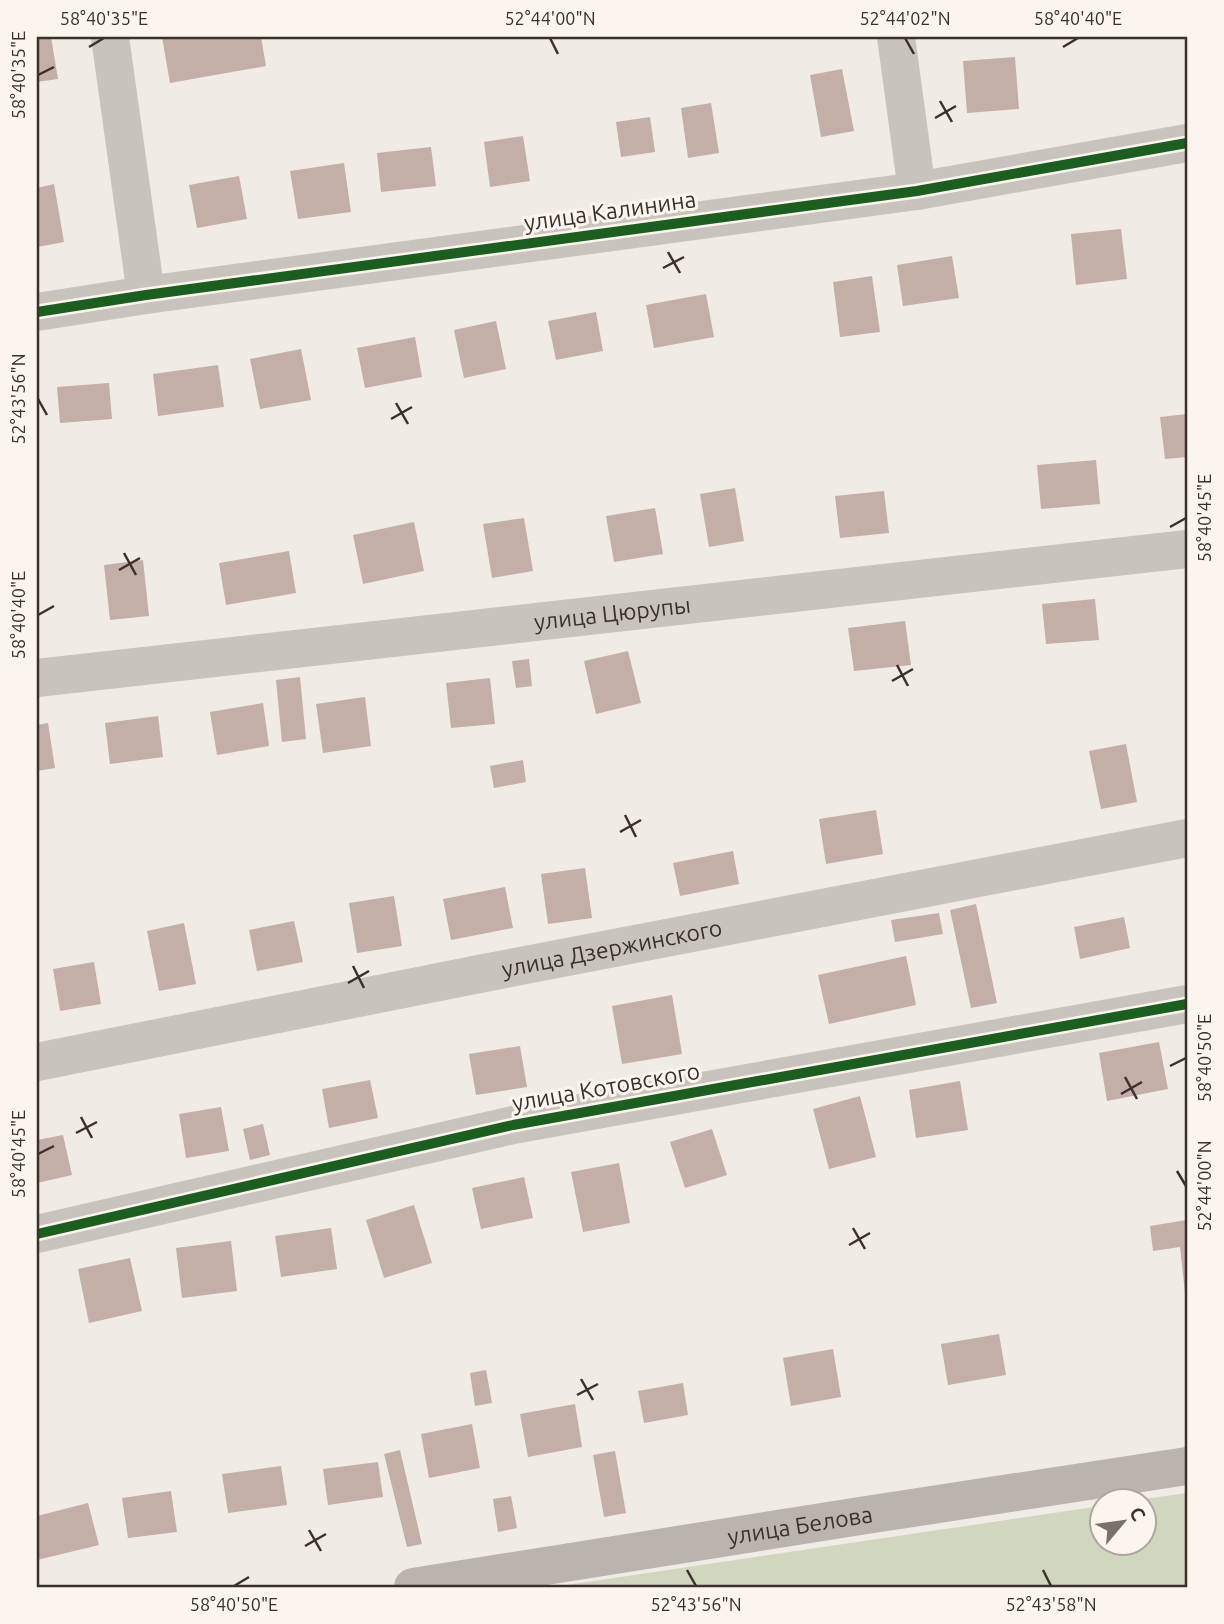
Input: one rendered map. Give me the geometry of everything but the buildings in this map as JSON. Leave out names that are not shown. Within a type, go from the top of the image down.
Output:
[{"type":"main road","name":"улица Белова","points":[[413,1587],[1187,1466]]},
{"type":"street","points":[[110,37],[146,295]]},
{"type":"street","points":[[896,37],[917,191]]},
{"type":"street","name":"улица Калинина","points":[[37,312],[917,191],[1187,143]]},
{"type":"street","name":"улица Цюрупы","points":[[37,678],[1187,549]]},
{"type":"street","name":"улица Дзержинского","points":[[37,1062],[1187,838]]},
{"type":"street","name":"улица Котовского","points":[[37,1234],[513,1125],[1187,1004]]},
{"type":"green space","points":[[1187,1493],[1187,1587],[553,1587],[1088,1508],[1088,1558],[1158,1558],[1158,1497]]},
{"type":"cycle path","points":[[37,312],[917,191],[1187,143]]},
{"type":"cycle path","points":[[37,1234],[513,1125],[1187,1004]]}]
